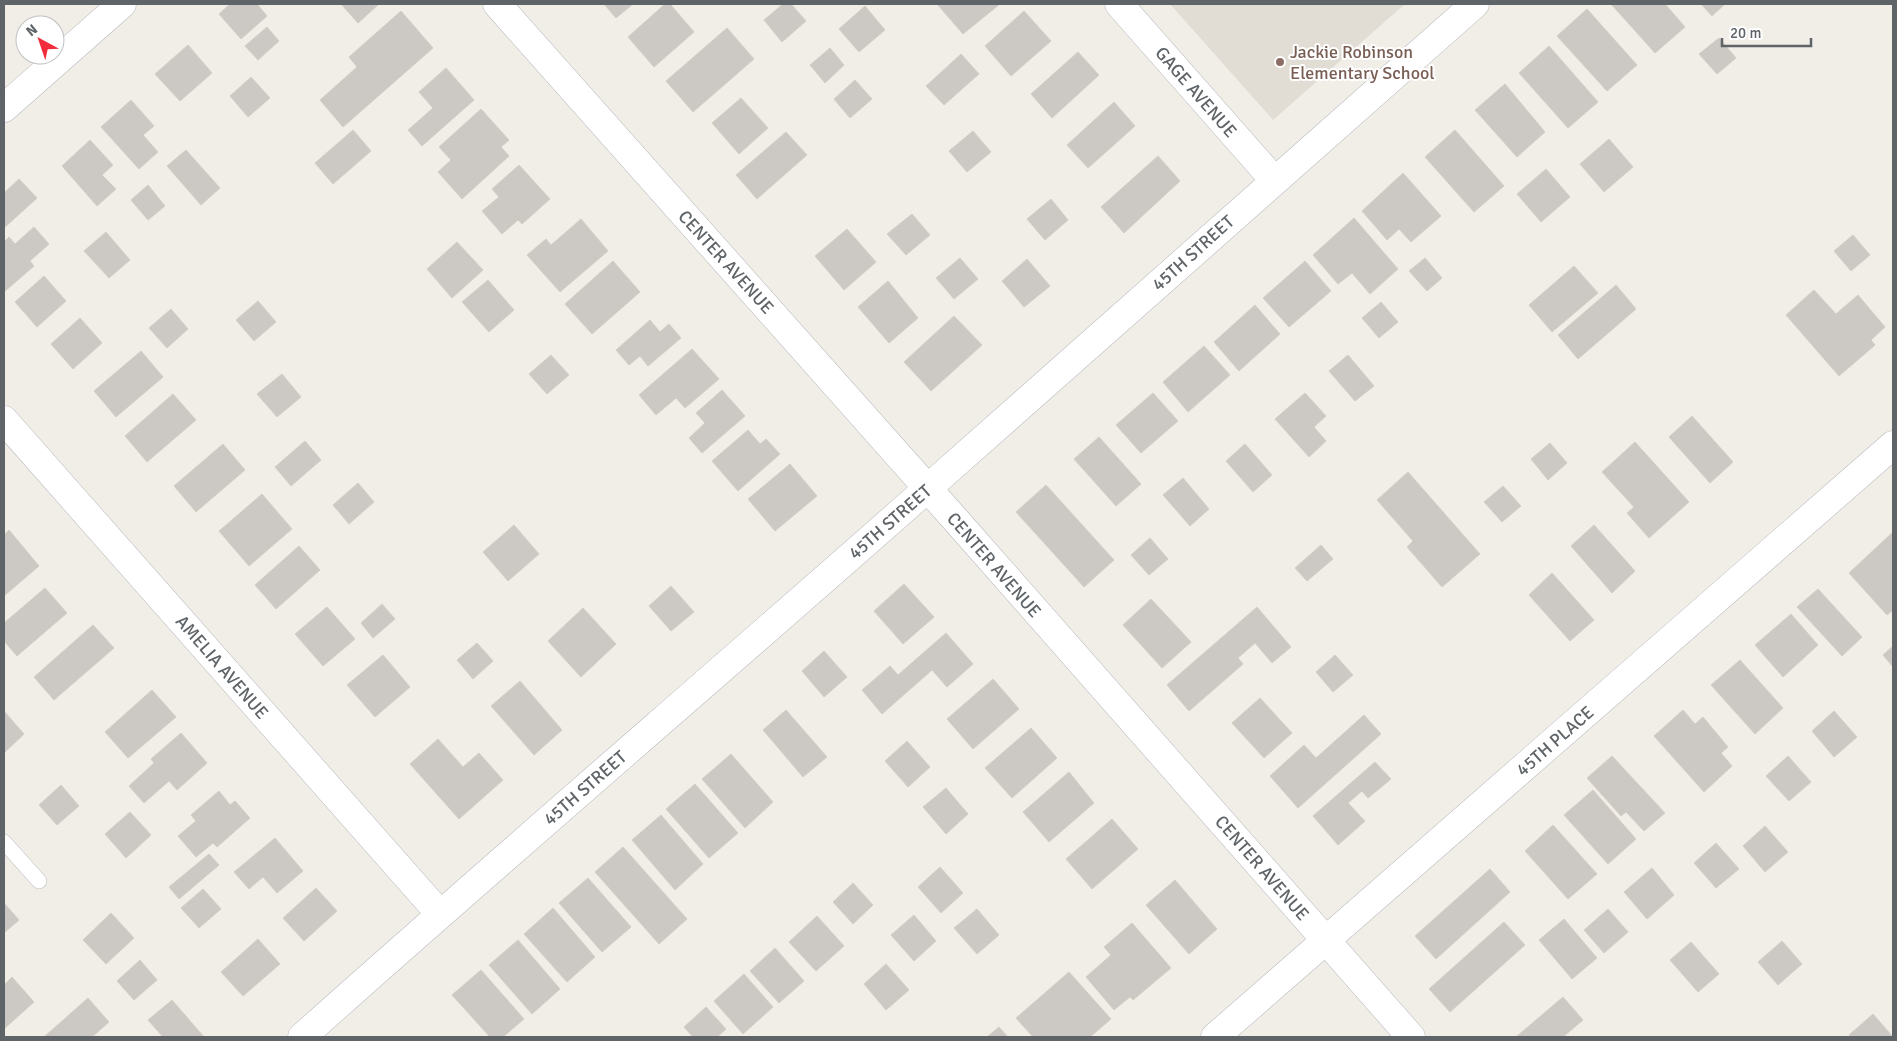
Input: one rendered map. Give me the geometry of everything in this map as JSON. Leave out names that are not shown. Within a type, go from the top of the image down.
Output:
[{"type":"street","points":[[4,108],[122,4]]},
{"type":"street","name":"CENTER AVENUE","points":[[496,4],[928,489],[1411,1037]]},
{"type":"street","name":"GAGE AVENUE","points":[[1119,4],[1274,180]]},
{"type":"street","name":"45TH STREET","points":[[302,1037],[440,914],[928,489],[1274,180],[1475,4]]},
{"type":"street","name":"AMELIA AVENUE","points":[[4,420],[440,914]]},
{"type":"street","name":"45TH PLACE","points":[[1215,1037],[1893,445]]},
{"type":"lane","points":[[4,842],[40,881]]},
{"type":"shaded area","name":"Jackie Robinson Elementary School","points":[[1170,4],[1405,4],[1273,120]]},
{"type":"building","points":[[230,4],[257,4],[267,16],[241,39],[219,14]]},
{"type":"building","points":[[341,4],[379,4],[358,23]]},
{"type":"building","points":[[604,4],[633,4],[616,18]]},
{"type":"building","points":[[665,4],[670,4],[694,32],[654,67],[628,37]]},
{"type":"building","points":[[783,4],[791,4],[806,21],[782,42],[764,20]]},
{"type":"building","points":[[937,4],[1000,4],[963,34]]},
{"type":"building","points":[[1611,4],[1665,4],[1685,27],[1655,53]]},
{"type":"building","points":[[1701,4],[1725,4],[1712,16]]},
{"type":"building","points":[[865,6],[885,30],[859,52],[839,29]]},
{"type":"building","points":[[1587,9],[1637,65],[1607,91],[1557,36]]},
{"type":"building","points":[[401,11],[433,48],[343,127],[320,100],[357,67],[349,57]]},
{"type":"building","points":[[1024,11],[1051,41],[1011,76],[985,46]]},
{"type":"building","points":[[267,27],[279,41],[258,60],[245,46]]},
{"type":"building","points":[[727,28],[754,59],[693,112],[666,81]]},
{"type":"building","points":[[1719,38],[1736,58],[1717,74],[1699,54]]},
{"type":"building","points":[[188,45],[212,73],[180,101],[155,74]]},
{"type":"building","points":[[1549,46],[1598,102],[1568,128],[1519,73]]},
{"type":"building","points":[[830,48],[844,65],[825,83],[810,65]]},
{"type":"building","points":[[1078,52],[1099,75],[1052,118],[1031,94]]},
{"type":"building","points":[[961,54],[979,74],[944,105],[926,86]]},
{"type":"building","points":[[446,68],[474,100],[422,146],[408,130],[433,108],[419,92]]},
{"type":"building","points":[[251,77],[270,98],[248,117],[230,96]]},
{"type":"building","points":[[855,80],[872,99],[850,118],[834,99]]},
{"type":"building","points":[[1505,84],[1545,132],[1517,157],[1475,110]]},
{"type":"building","points":[[741,98],[768,128],[739,154],[712,123]]},
{"type":"building","points":[[131,100],[154,126],[143,135],[158,152],[139,169],[101,127]]},
{"type":"building","points":[[1114,102],[1135,126],[1088,168],[1067,145]]},
{"type":"building","points":[[481,109],[509,140],[501,147],[509,156],[462,199],[438,172],[451,160],[439,147]]},
{"type":"building","points":[[353,130],[371,151],[333,184],[315,163]]},
{"type":"building","points":[[1455,130],[1504,186],[1474,212],[1425,157]]},
{"type":"building","points":[[973,131],[991,152],[967,172],[949,151]]},
{"type":"building","points":[[786,132],[807,155],[757,199],[736,175]]},
{"type":"building","points":[[1609,139],[1633,167],[1604,192],[1580,164]]},
{"type":"building","points":[[90,140],[113,165],[102,175],[116,189],[97,206],[62,166]]},
{"type":"building","points":[[186,150],[220,188],[201,205],[167,166]]},
{"type":"building","points":[[1158,156],[1180,181],[1124,233],[1101,207]]},
{"type":"building","points":[[519,165],[550,199],[522,224],[518,220],[502,234],[482,211],[499,197],[492,189]]},
{"type":"building","points":[[1546,169],[1570,197],[1541,222],[1517,194]]},
{"type":"building","points":[[1403,173],[1441,216],[1411,242],[1399,229],[1387,240],[1362,211]]},
{"type":"building","points":[[19,179],[37,198],[4,228],[4,193]]},
{"type":"building","points":[[148,185],[165,206],[148,220],[131,200]]},
{"type":"building","points":[[1051,199],[1068,220],[1045,240],[1027,219]]},
{"type":"building","points":[[912,214],[930,235],[906,255],[887,234]]},
{"type":"building","points":[[1354,218],[1398,269],[1370,294],[1352,273],[1338,284],[1313,255]]},
{"type":"building","points":[[581,219],[608,251],[560,292],[527,255],[546,239],[551,245]]},
{"type":"building","points":[[34,227],[49,244],[30,261],[34,266],[4,292],[4,242],[9,237],[15,244]]},
{"type":"building","points":[[847,229],[876,262],[844,290],[815,256]]},
{"type":"building","points":[[106,232],[130,260],[109,278],[84,251]]},
{"type":"building","points":[[1853,235],[1870,255],[1851,271],[1834,251]]},
{"type":"building","points":[[457,242],[483,270],[452,298],[427,269]]},
{"type":"building","points":[[960,258],[978,279],[954,299],[936,278]]},
{"type":"building","points":[[1425,258],[1442,278],[1427,291],[1409,271]]},
{"type":"building","points":[[1027,259],[1050,286],[1024,307],[1002,281]]},
{"type":"building","points":[[613,261],[640,292],[592,334],[565,304]]},
{"type":"building","points":[[1305,261],[1331,291],[1289,327],[1263,298]]},
{"type":"building","points":[[1574,266],[1598,293],[1552,332],[1529,305]]},
{"type":"building","points":[[44,276],[66,301],[37,327],[15,302]]},
{"type":"building","points":[[488,280],[514,310],[489,332],[462,302]]},
{"type":"building","points":[[888,281],[918,318],[889,343],[858,307]]},
{"type":"building","points":[[1616,285],[1636,309],[1578,359],[1558,335]]},
{"type":"building","points":[[1814,290],[1836,314],[1858,295],[1885,327],[1871,340],[1875,345],[1839,376],[1786,315]]},
{"type":"building","points":[[258,301],[276,322],[254,341],[236,320]]},
{"type":"building","points":[[1381,302],[1398,322],[1379,338],[1362,318]]},
{"type":"building","points":[[1255,305],[1280,334],[1239,371],[1214,342]]},
{"type":"building","points":[[171,309],[188,329],[167,348],[149,328]]},
{"type":"building","points":[[954,316],[982,345],[931,391],[904,362]]},
{"type":"building","points":[[80,318],[102,343],[73,369],[51,344]]},
{"type":"building","points":[[650,320],[660,332],[669,324],[681,338],[648,366],[640,356],[629,365],[616,350]]},
{"type":"building","points":[[1204,346],[1230,375],[1188,412],[1163,382]]},
{"type":"building","points":[[692,349],[719,379],[685,408],[676,398],[656,415],[639,395]]},
{"type":"building","points":[[141,351],[163,377],[116,417],[94,391]]},
{"type":"building","points":[[551,355],[569,375],[547,394],[529,374]]},
{"type":"building","points":[[1348,355],[1374,386],[1355,401],[1329,371]]},
{"type":"building","points":[[282,374],[301,397],[277,417],[257,394]]},
{"type":"building","points":[[722,390],[745,416],[702,453],[689,438],[705,423],[696,413]]},
{"type":"building","points":[[1153,393],[1178,421],[1141,453],[1116,425]]},
{"type":"building","points":[[1305,393],[1326,416],[1314,427],[1326,441],[1309,457],[1275,419]]},
{"type":"building","points":[[173,394],[196,420],[147,462],[125,436]]},
{"type":"building","points":[[1692,416],[1733,462],[1710,483],[1669,437]]},
{"type":"building","points":[[748,430],[760,444],[766,439],[780,454],[738,491],[712,461]]},
{"type":"building","points":[[1099,437],[1141,484],[1116,506],[1074,459]]},
{"type":"building","points":[[305,441],[321,460],[291,486],[275,467]]},
{"type":"building","points":[[1635,442],[1689,502],[1649,538],[1627,513],[1634,507],[1602,472]]},
{"type":"building","points":[[1550,443],[1567,463],[1548,480],[1531,459]]},
{"type":"building","points":[[223,444],[245,470],[196,512],[174,486]]},
{"type":"building","points":[[1245,444],[1272,475],[1253,492],[1226,461]]},
{"type":"building","points":[[790,464],[817,496],[775,531],[748,499]]},
{"type":"building","points":[[1408,472],[1480,554],[1442,587],[1407,547],[1413,541],[1377,500]]},
{"type":"building","points":[[1183,478],[1209,509],[1190,526],[1163,495]]},
{"type":"building","points":[[358,483],[374,502],[349,524],[333,505]]},
{"type":"building","points":[[1046,485],[1114,560],[1084,587],[1016,512]]},
{"type":"building","points":[[1503,486],[1521,506],[1502,522],[1484,502]]},
{"type":"building","points":[[262,494],[292,529],[249,566],[219,531]]},
{"type":"building","points":[[514,525],[539,554],[508,581],[483,552]]},
{"type":"building","points":[[1594,525],[1635,571],[1612,593],[1571,546]]},
{"type":"building","points":[[9,530],[39,566],[4,596],[4,535]]},
{"type":"building","points":[[1893,532],[1893,610],[1887,615],[1849,573]]},
{"type":"building","points":[[1150,538],[1168,559],[1149,575],[1131,555]]},
{"type":"building","points":[[1321,545],[1333,559],[1307,581],[1295,568]]},
{"type":"building","points":[[299,546],[320,570],[276,609],[255,585]]},
{"type":"building","points":[[1552,573],[1594,620],[1570,641],[1529,595]]},
{"type":"building","points":[[904,584],[934,617],[903,644],[874,611]]},
{"type":"building","points":[[671,586],[694,612],[671,631],[649,606]]},
{"type":"building","points":[[45,588],[67,613],[17,656],[4,641],[4,623]]},
{"type":"building","points":[[1818,589],[1862,637],[1842,656],[1797,607]]},
{"type":"building","points":[[1151,599],[1191,642],[1162,668],[1123,625]]},
{"type":"building","points":[[382,604],[395,619],[373,638],[361,623]]},
{"type":"building","points":[[327,607],[355,639],[323,666],[295,634]]},
{"type":"building","points":[[1257,607],[1291,647],[1272,663],[1255,643],[1238,658],[1243,664],[1189,711],[1167,685]]},
{"type":"building","points":[[583,608],[616,644],[581,677],[548,641]]},
{"type":"building","points":[[1791,614],[1818,645],[1783,677],[1755,645]]},
{"type":"building","points":[[93,625],[114,648],[54,700],[34,677]]},
{"type":"building","points":[[946,633],[973,664],[947,687],[932,670],[882,714],[862,690],[890,666],[898,675]]},
{"type":"building","points":[[477,643],[493,661],[473,679],[457,660]]},
{"type":"building","points":[[1893,646],[1893,667],[1883,655]]},
{"type":"building","points":[[824,651],[847,677],[824,697],[802,671]]},
{"type":"building","points":[[383,655],[410,687],[375,717],[347,685]]},
{"type":"building","points":[[1335,655],[1353,675],[1333,692],[1316,672]]},
{"type":"building","points":[[1740,660],[1783,708],[1755,734],[1711,685]]},
{"type":"building","points":[[993,679],[1019,709],[973,749],[947,719]]},
{"type":"building","points":[[520,681],[562,730],[534,755],[491,706]]},
{"type":"building","points":[[152,690],[176,717],[128,758],[105,732]]},
{"type":"building","points":[[1260,698],[1292,733],[1264,758],[1232,723]]},
{"type":"building","points":[[786,710],[827,757],[803,777],[763,730]]},
{"type":"building","points":[[1683,710],[1695,724],[1703,717],[1728,747],[1721,753],[1732,766],[1704,792],[1654,736]]},
{"type":"building","points":[[4,711],[24,734],[4,753]]},
{"type":"building","points":[[1834,711],[1857,737],[1834,757],[1812,731]]},
{"type":"building","points":[[1364,715],[1381,734],[1298,808],[1270,776],[1304,745],[1316,758]]},
{"type":"building","points":[[1031,728],[1057,758],[1012,798],[985,768]]},
{"type":"building","points":[[181,733],[207,763],[177,790],[169,781],[144,803],[129,786],[154,763],[151,759]]},
{"type":"building","points":[[438,739],[463,767],[479,753],[503,780],[459,819],[410,764]]},
{"type":"building","points":[[907,741],[930,767],[908,787],[885,761]]},
{"type":"building","points":[[731,754],[773,802],[745,828],[702,779]]},
{"type":"building","points":[[1612,756],[1665,813],[1644,831],[1626,812],[1621,816],[1587,778]]},
{"type":"building","points":[[1788,756],[1811,782],[1789,801],[1766,776]]},
{"type":"building","points":[[1375,762],[1391,779],[1368,798],[1362,791],[1348,803],[1365,821],[1338,845],[1313,816]]},
{"type":"building","points":[[1069,772],[1094,803],[1049,842],[1023,812]]},
{"type":"building","points":[[695,784],[738,833],[709,858],[666,809]]},
{"type":"building","points":[[61,785],[79,806],[57,825],[39,805]]},
{"type":"building","points":[[946,788],[968,814],[946,834],[923,807]]},
{"type":"building","points":[[1593,790],[1636,839],[1608,864],[1564,815]]},
{"type":"building","points":[[219,791],[230,805],[235,801],[250,818],[217,847],[213,843],[196,857],[178,836],[196,821],[191,815]]},
{"type":"building","points":[[130,812],[151,835],[126,858],[105,834]]},
{"type":"building","points":[[661,815],[703,864],[675,890],[632,840]]},
{"type":"building","points":[[1112,819],[1138,849],[1092,889],[1066,859]]},
{"type":"building","points":[[1553,825],[1597,874],[1568,899],[1525,851]]},
{"type":"building","points":[[1765,826],[1788,852],[1765,872],[1743,846]]},
{"type":"building","points":[[275,838],[303,871],[277,893],[263,877],[249,889],[234,872]]},
{"type":"building","points":[[1716,843],[1739,869],[1716,888],[1694,863]]},
{"type":"building","points":[[623,847],[687,919],[659,944],[595,872]]},
{"type":"building","points":[[209,854],[219,865],[179,899],[169,887]]},
{"type":"building","points":[[940,867],[963,893],[941,913],[918,887]]},
{"type":"building","points":[[1652,868],[1674,895],[1647,919],[1624,892]]},
{"type":"building","points":[[1490,869],[1510,892],[1436,959],[1415,936]]},
{"type":"building","points":[[588,878],[631,927],[602,952],[559,903]]},
{"type":"building","points":[[1175,880],[1217,929],[1189,954],[1146,905]]},
{"type":"building","points":[[853,883],[873,905],[853,924],[833,902]]},
{"type":"building","points":[[316,888],[337,911],[304,941],[283,918]]},
{"type":"building","points":[[203,889],[221,909],[199,928],[181,908]]},
{"type":"building","points":[[4,903],[19,920],[4,933]]},
{"type":"building","points":[[553,908],[595,957],[567,982],[524,934]]},
{"type":"building","points":[[977,909],[999,935],[977,954],[954,928]]},
{"type":"building","points":[[1608,909],[1628,932],[1604,953],[1584,930]]},
{"type":"building","points":[[111,913],[134,938],[106,964],[83,940]]},
{"type":"building","points":[[914,915],[936,941],[914,961],[891,935]]},
{"type":"building","points":[[817,916],[844,946],[816,971],[789,942]]},
{"type":"building","points":[[1564,919],[1597,958],[1572,979],[1539,940]]},
{"type":"building","points":[[1504,922],[1525,945],[1450,1012],[1429,989]]},
{"type":"building","points":[[1132,923],[1171,968],[1133,1000],[1130,997],[1114,1010],[1086,977],[1111,955],[1104,947]]},
{"type":"building","points":[[258,939],[280,964],[243,996],[221,972]]},
{"type":"building","points":[[518,940],[560,989],[532,1014],[489,965]]},
{"type":"building","points":[[1782,941],[1802,964],[1778,985],[1758,962]]},
{"type":"building","points":[[1691,942],[1719,974],[1698,992],[1670,960]]},
{"type":"building","points":[[775,948],[804,981],[779,1003],[750,971]]},
{"type":"building","points":[[140,960],[157,980],[134,1000],[117,981]]},
{"type":"building","points":[[886,964],[909,990],[886,1010],[864,984]]},
{"type":"building","points":[[481,970],[524,1019],[503,1037],[490,1037],[452,995]]},
{"type":"building","points":[[1069,972],[1111,1019],[1090,1037],[1033,1037],[1016,1018]]},
{"type":"building","points":[[744,974],[773,1007],[743,1034],[714,1001]]},
{"type":"building","points":[[12,977],[34,1002],[4,1029],[4,985]]},
{"type":"building","points":[[1563,997],[1583,1020],[1563,1037],[1516,1037]]},
{"type":"building","points":[[88,998],[109,1022],[92,1037],[44,1037]]},
{"type":"building","points":[[172,1000],[204,1037],[163,1037],[148,1020]]},
{"type":"building","points":[[706,1007],[726,1029],[717,1037],[693,1037],[684,1027]]},
{"type":"building","points":[[1873,1014],[1893,1037],[1851,1037],[1849,1035]]},
{"type":"building","points":[[999,1027],[1008,1037],[987,1037]]},
{"type":"place","name":"Jackie Robinson Elementary School","points":[[1280,62]]}]
